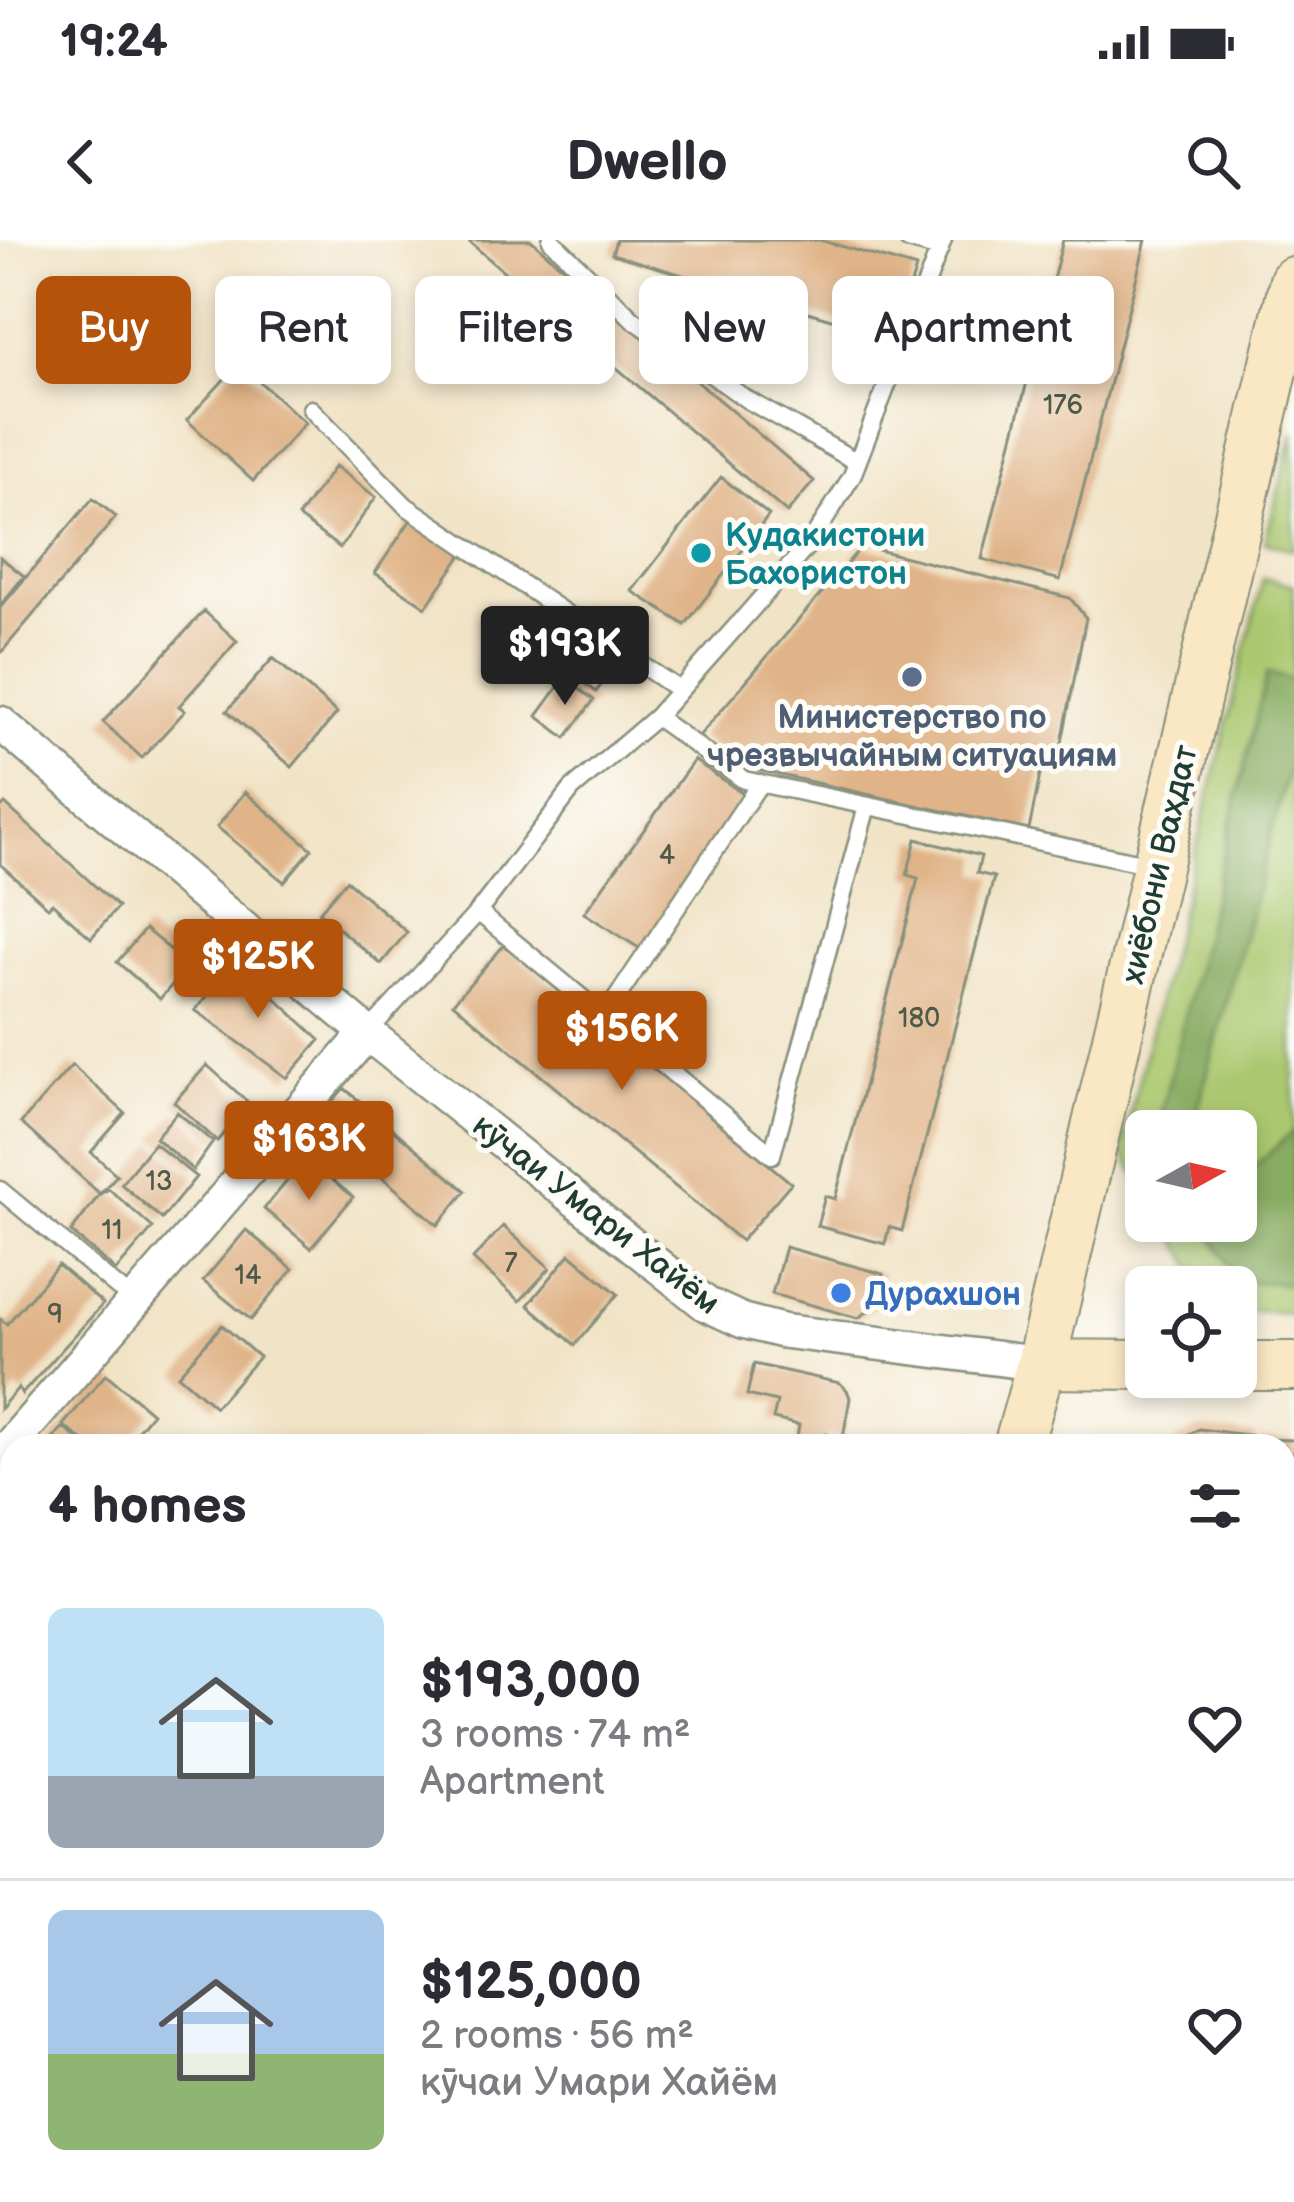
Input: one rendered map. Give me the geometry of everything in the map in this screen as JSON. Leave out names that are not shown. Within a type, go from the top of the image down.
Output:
[{"type":"main road","name":"хиёбони Ваҳдат","points":[[1021,1434],[1294,281]]},
{"type":"main road","points":[[1041,1364],[1125,1365]]},
{"type":"main road","points":[[1257,1366],[1294,1366]]},
{"type":"street","name":"кӯчаи Умари Хайём","points":[[0,723],[367,1034],[706,1304],[743,1322],[782,1331],[1041,1364]]},
{"type":"street","points":[[20,1434],[367,1034]]},
{"type":"lane","points":[[550,240],[633,319],[746,398],[856,463]]},
{"type":"lane","points":[[367,1034],[478,912],[572,789],[656,717],[811,542],[851,476],[941,244],[908,240]]},
{"type":"lane","points":[[311,409],[406,506],[679,690]]},
{"type":"lane","points":[[656,717],[743,780],[1157,866]]},
{"type":"lane","points":[[604,1017],[760,783]]},
{"type":"lane","points":[[478,912],[772,1155],[866,806]]},
{"type":"lane","points":[[0,1190],[135,1302]]},
{"type":"green space","points":[[1294,431],[1294,550],[1265,542]]},
{"type":"green space","points":[[1263,578],[1294,585],[1294,1313],[1257,1311],[1257,1266],[1193,1266],[1178,1242],[1257,1242],[1257,1110],[1131,1110]]},
{"type":"green space","points":[[1267,673],[1294,680],[1294,749],[1198,1110],[1162,1110]]},
{"type":"green space","points":[[1294,1131],[1294,1284],[1257,1282],[1257,1266],[1230,1266],[1215,1242],[1257,1242],[1257,1164]]},
{"type":"building","points":[[467,240],[531,240],[573,276],[509,276]]},
{"type":"building","points":[[616,240],[820,240],[916,268],[914,276],[832,276],[832,319],[808,312],[808,276],[686,276],[612,254]]},
{"type":"building","points":[[1063,240],[1146,240],[1114,367],[1114,276],[1054,276]]},
{"type":"building","points":[[615,312],[639,332],[639,384],[700,384],[814,481],[787,513],[615,366]]},
{"type":"building","points":[[220,384],[262,384],[305,423],[253,481],[187,420]]},
{"type":"building","points":[[1026,384],[1110,384],[1060,580],[982,559]]},
{"type":"building","points":[[335,466],[376,497],[340,548],[298,517]]},
{"type":"building","name":"Кудакистони Бахористон","points":[[721,477],[769,515],[685,625],[632,591]]},
{"type":"building","points":[[93,498],[116,517],[0,654],[0,608]]},
{"type":"building","points":[[412,518],[464,552],[426,607],[375,573]]},
{"type":"building","name":"Министерство по чрезвычайным ситуациям","points":[[862,546],[1070,598],[1086,618],[1059,758],[1044,755],[1029,830],[731,764],[699,736]]},
{"type":"building","points":[[0,557],[24,576],[0,606]]},
{"type":"building","points":[[204,611],[237,641],[179,706],[185,711],[142,758],[103,722]]},
{"type":"building","points":[[593,640],[620,660],[596,692],[569,671]]},
{"type":"building","points":[[273,658],[337,713],[292,767],[227,711]]},
{"type":"building","points":[[565,678],[594,700],[566,738],[537,716]]},
{"type":"building","points":[[694,760],[748,797],[642,950],[584,913]]},
{"type":"building","points":[[245,792],[312,849],[284,882],[217,827]]},
{"type":"building","points":[[5,804],[118,907],[91,938],[0,864],[0,809]]},
{"type":"building","points":[[916,839],[981,856],[977,873],[994,877],[902,1231],[889,1227],[885,1244],[817,1226],[825,1196],[835,1199],[913,899],[918,878],[907,875]]},
{"type":"building","points":[[346,880],[407,932],[381,964],[319,912]]},
{"type":"building","points":[[145,929],[189,965],[160,999],[117,962]]},
{"type":"building","points":[[504,945],[791,1183],[741,1241],[453,1003]]},
{"type":"building","points":[[238,963],[320,1040],[287,1078],[195,1010]]},
{"type":"building","points":[[72,1065],[125,1113],[91,1152],[117,1175],[100,1194],[21,1123]]},
{"type":"building","points":[[207,1065],[250,1104],[217,1141],[174,1102]]},
{"type":"building","points":[[344,1088],[466,1191],[438,1225],[375,1171],[310,1127]]},
{"type":"building","points":[[177,1112],[213,1142],[193,1170],[155,1138]]},
{"type":"building","points":[[154,1143],[196,1177],[162,1219],[121,1184]]},
{"type":"building","points":[[306,1158],[353,1197],[311,1248],[264,1209]]},
{"type":"building","points":[[109,1189],[153,1228],[116,1271],[71,1232]]},
{"type":"building","points":[[503,1226],[550,1268],[520,1301],[473,1259]]},
{"type":"building","points":[[246,1230],[293,1269],[251,1320],[203,1281]]},
{"type":"building","points":[[785,1247],[883,1274],[873,1308],[858,1318],[772,1294]]},
{"type":"building","points":[[570,1254],[618,1294],[575,1345],[528,1305]]},
{"type":"building","points":[[58,1265],[103,1304],[22,1394],[18,1388],[0,1409],[0,1319],[7,1324]]},
{"type":"building","points":[[222,1325],[259,1357],[215,1407],[178,1375]]},
{"type":"building","points":[[754,1364],[840,1383],[850,1398],[844,1434],[798,1434],[799,1425],[773,1419],[777,1402],[747,1395]]},
{"type":"building","points":[[106,1374],[152,1413],[135,1434],[74,1434],[63,1425]]},
{"type":"building","points":[[1199,1429],[1240,1434],[1189,1434]]},
{"type":"place","name":"Кудакистони Бахористон","points":[[701,553]]},
{"type":"place","name":"Министерство по чрезвычайным ситуациям","points":[[912,677]]},
{"type":"place","name":"Дурахшон","points":[[841,1293]]}]
